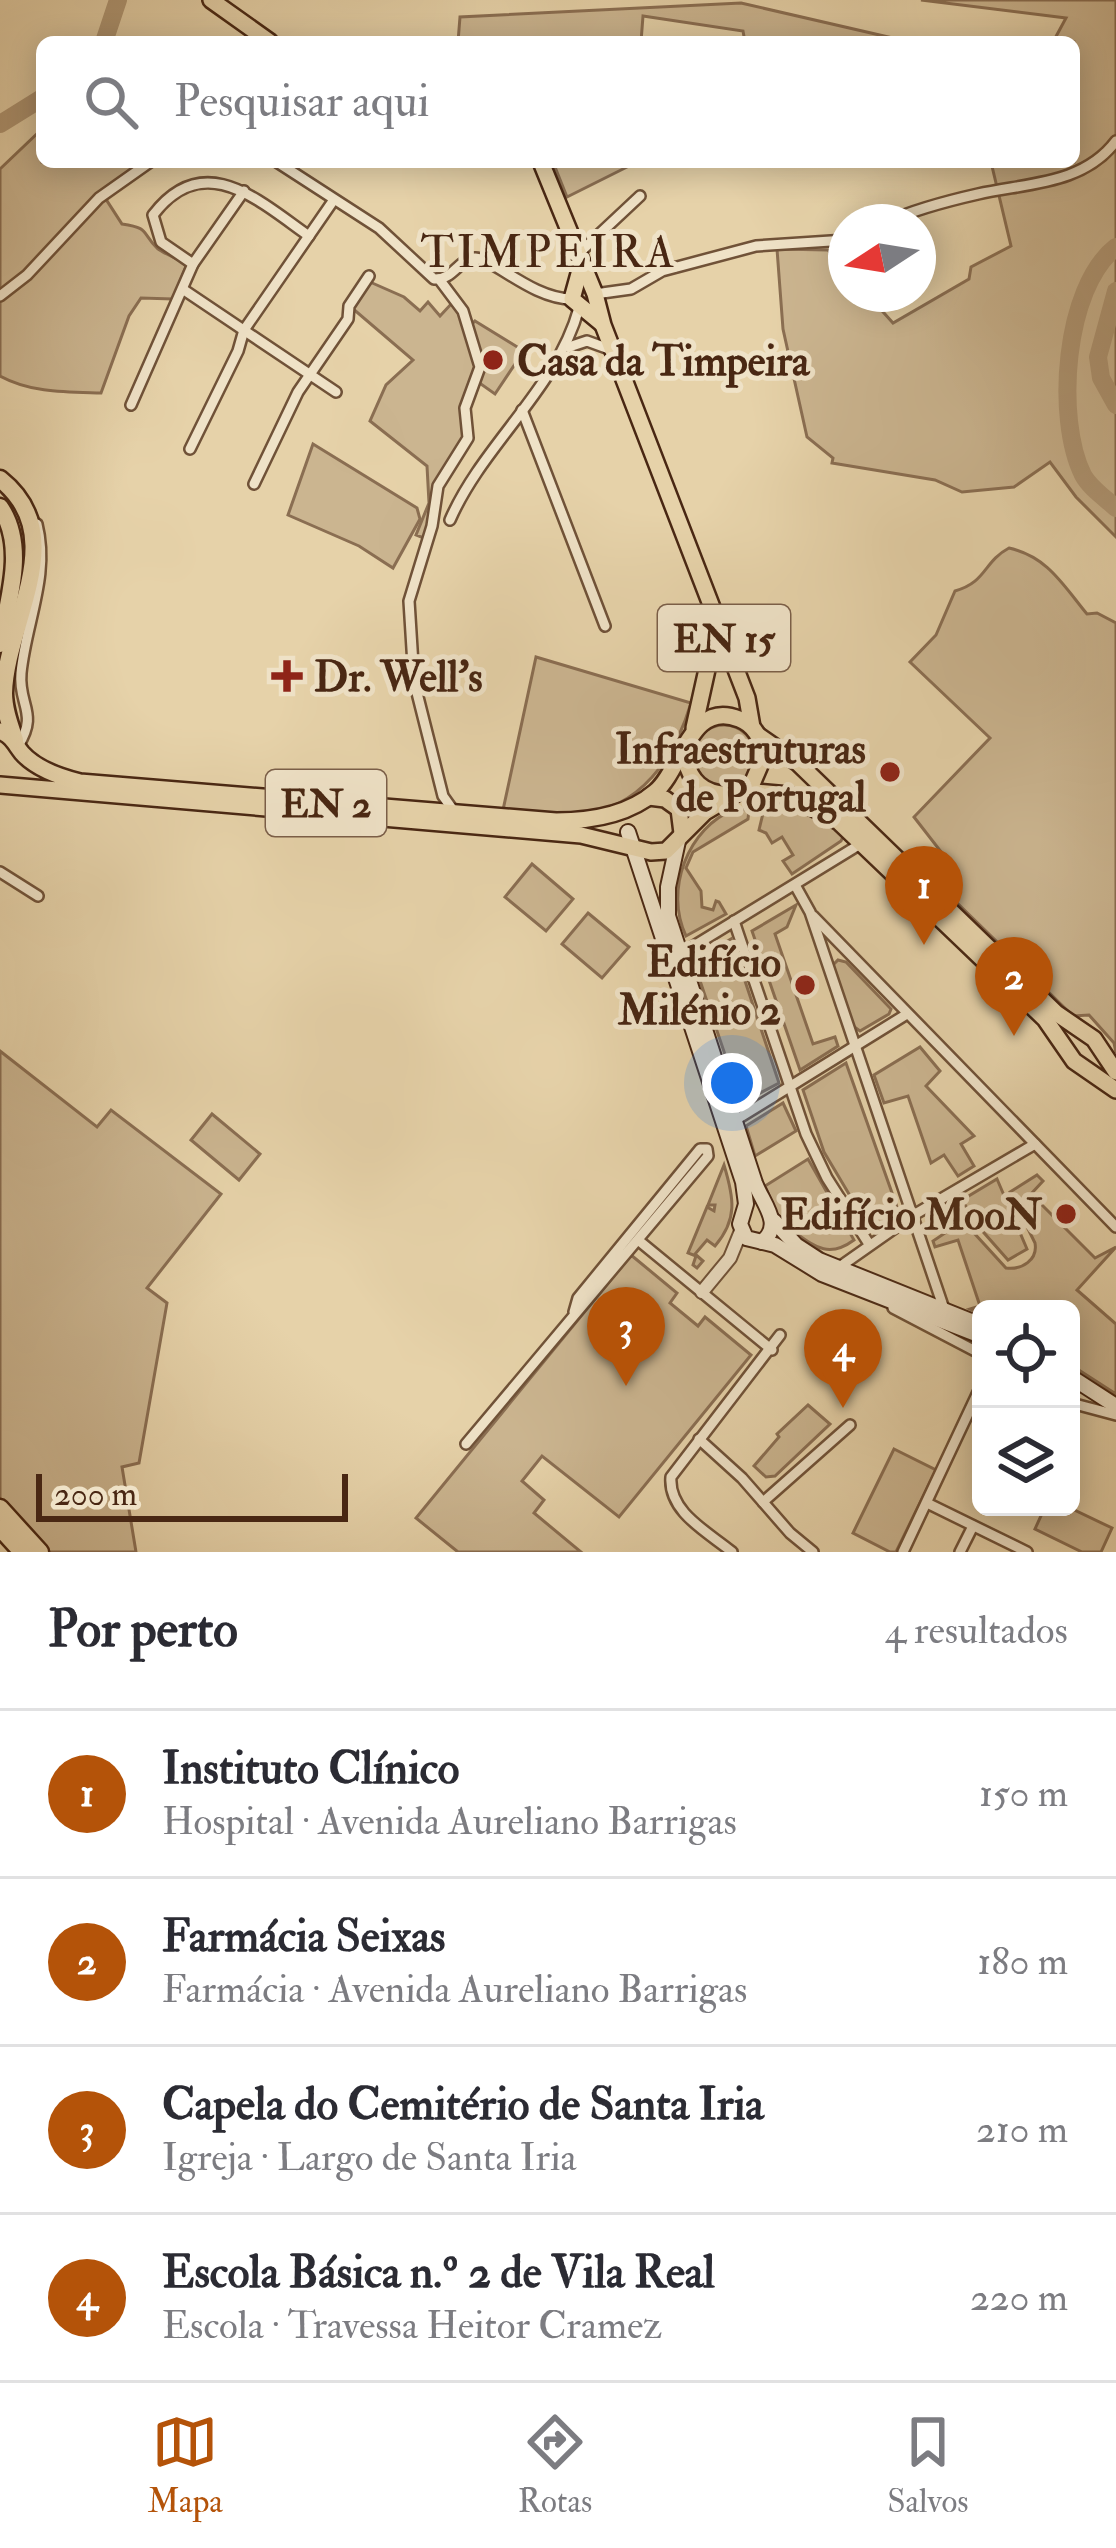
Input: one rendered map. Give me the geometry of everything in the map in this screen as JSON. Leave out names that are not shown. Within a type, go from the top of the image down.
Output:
[{"type":"highway","points":[[0,475],[20,497],[34,532],[33,562],[4,690],[13,742]]},
{"type":"highway","points":[[0,507],[11,530],[14,555],[0,644]]},
{"type":"highway","points":[[0,1508],[40,1552]]},
{"type":"highway","points":[[0,1528],[22,1552]]},
{"type":"main road","points":[[211,0],[247,36]]},
{"type":"main road","points":[[543,168],[579,260],[585,297]]},
{"type":"main road","name":"EN 15","points":[[585,297],[615,355],[746,695],[755,732]]},
{"type":"main road","name":"EN 15","points":[[690,738],[706,677],[710,631],[691,550]]},
{"type":"main road","points":[[746,695],[782,749]]},
{"type":"main road","points":[[752,1238],[744,1214],[742,1182],[641,875],[628,817],[668,778],[690,738],[717,716],[736,717],[782,749],[1056,1013],[1100,1047],[1116,1072]]},
{"type":"main road","points":[[739,792],[762,766],[755,732]]},
{"type":"main road","points":[[690,738],[685,761],[696,783],[718,795],[772,791],[830,815],[1045,1019],[1065,1048],[1116,1090]]},
{"type":"main road","name":"EN 2","points":[[0,784],[15,774],[13,742]]},
{"type":"main road","name":"EN 2","points":[[13,742],[53,773],[85,782],[573,821],[609,815],[643,800]]},
{"type":"main road","name":"EN 2","points":[[0,784],[605,839],[666,850],[739,792]]},
{"type":"main road","points":[[643,800],[673,803],[682,817],[667,905],[679,955],[770,1215],[773,1229],[752,1238]]},
{"type":"main road","points":[[605,839],[626,850],[641,875]]},
{"type":"main road","points":[[1065,1048],[1091,1063],[1100,1047]]},
{"type":"main road","points":[[744,1214],[758,1208],[796,1245],[838,1268],[972,1321]]},
{"type":"main road","points":[[752,1238],[778,1246],[811,1269],[972,1333]]},
{"type":"main road","points":[[1080,1384],[1116,1412]]},
{"type":"main road","points":[[1080,1392],[1116,1412]]},
{"type":"street","points":[[1080,168],[1116,141]]},
{"type":"street","points":[[0,296],[27,275],[99,198],[142,168]]},
{"type":"street","points":[[285,168],[379,228],[439,280],[463,311],[480,369],[465,408],[468,438],[441,480],[410,594],[416,687],[446,803],[459,814]]},
{"type":"street","points":[[936,207],[977,194],[1044,184],[1079,168]]},
{"type":"street","points":[[194,264],[161,242],[153,226],[155,211],[204,181],[244,191],[309,236]]},
{"type":"street","points":[[130,405],[194,264],[244,191]]},
{"type":"street","points":[[579,260],[640,196]]},
{"type":"street","points":[[190,449],[244,330],[332,201]]},
{"type":"street","points":[[439,280],[470,259],[480,258],[541,294],[585,297],[631,289],[662,271],[756,246],[828,241]]},
{"type":"street","points":[[254,484],[298,392],[348,319],[349,306],[369,277]]},
{"type":"street","points":[[184,290],[336,392]]},
{"type":"street","points":[[450,520],[467,485],[565,350],[585,297]]},
{"type":"street","points":[[565,350],[587,341],[615,355]]},
{"type":"street","points":[[522,410],[605,626]]},
{"type":"street","points":[[424,812],[436,796],[440,779]]},
{"type":"street","points":[[679,955],[862,843]]},
{"type":"street","points":[[0,872],[38,896]]},
{"type":"street","points":[[795,885],[810,912],[944,1309]]},
{"type":"street","points":[[810,912],[1116,1227]]},
{"type":"street","points":[[734,921],[815,1154],[869,1244]]},
{"type":"street","points":[[734,1120],[907,1013]]},
{"type":"street","points":[[838,1268],[912,1216],[1035,1144]]},
{"type":"street","points":[[466,1444],[708,1156],[706,1148],[700,1149],[578,1298],[574,1312]]},
{"type":"street","points":[[702,1292],[752,1238]]},
{"type":"street","points":[[638,1240],[772,1350]]},
{"type":"street","points":[[856,1288],[972,1349]]},
{"type":"street","points":[[732,1552],[676,1502],[670,1484],[676,1467],[780,1335]]},
{"type":"street","points":[[1080,1405],[1116,1412]]},
{"type":"street","points":[[903,1552],[972,1406]]},
{"type":"street","points":[[763,1502],[850,1425]]},
{"type":"street","points":[[699,1438],[813,1552]]},
{"type":"street","points":[[927,1503],[1028,1552]]},
{"type":"street","points":[[960,1552],[973,1526]]},
{"type":"shaded area","points":[[921,0],[1116,0],[1116,537],[1076,497],[1050,462],[1014,487],[962,492],[935,480],[832,463],[833,458],[807,437],[783,329],[777,249],[828,250],[828,312],[883,312],[893,323],[912,312],[936,312],[936,298],[969,279],[971,267],[1011,246],[992,168],[1080,168],[1080,36],[1056,36],[1066,18]]},
{"type":"shaded area","points":[[741,3],[884,36],[744,36],[743,31],[643,16],[641,36],[458,36],[460,17]]},
{"type":"shaded area","points":[[36,135],[36,168],[136,168],[102,193],[122,224],[141,229],[157,248],[187,264],[173,299],[141,298],[129,316],[101,393],[36,389],[0,376],[0,169]]},
{"type":"shaded area","points":[[555,168],[625,168],[567,197]]},
{"type":"shaded area","points":[[370,282],[404,297],[420,311],[428,302],[440,316],[453,302],[479,368],[462,410],[466,438],[442,473],[426,539],[416,535],[429,503],[427,466],[370,421],[386,385],[413,360],[352,308]]},
{"type":"shaded area","points":[[475,321],[519,348],[519,358],[495,394],[478,382],[485,362],[478,357],[469,327]]},
{"type":"shaded area","points":[[313,444],[417,508],[420,519],[393,568],[359,546],[288,515]]},
{"type":"shaded area","points":[[1009,548],[1044,565],[1087,614],[1097,613],[1116,623],[1116,1053],[1114,1043],[1089,1015],[1073,1016],[951,897],[949,862],[914,817],[990,738],[910,662],[936,635],[955,591],[973,582]]},
{"type":"shaded area","points":[[536,657],[691,703],[665,761],[620,803],[578,815],[503,810]]},
{"type":"shaded area","points":[[724,725],[746,734],[755,756],[746,778],[724,787],[702,778],[693,756],[702,734]]},
{"type":"shaded area","points":[[760,799],[788,800],[784,804],[810,809],[844,834],[841,841],[792,874],[783,861],[793,855],[782,837],[772,843],[759,830],[765,805],[773,801],[761,803]]},
{"type":"shaded area","points":[[735,809],[749,810],[748,819],[693,852],[686,868],[701,891],[702,907],[713,910],[716,901],[726,914],[686,936],[678,899],[685,862],[704,830]]},
{"type":"shaded area","points":[[532,864],[573,899],[546,931],[505,897]]},
{"type":"shaded area","points":[[796,905],[787,927],[775,934],[813,1044],[835,1037],[838,1046],[800,1070],[752,931]]},
{"type":"shaded area","points":[[588,913],[629,947],[602,978],[562,944]]},
{"type":"shaded area","points":[[731,939],[779,1083],[749,1099],[737,1090],[695,966],[697,959]]},
{"type":"shaded area","points":[[838,960],[846,962],[891,1009],[860,1031],[853,1026],[833,965]]},
{"type":"shaded area","points":[[920,1047],[940,1071],[926,1086],[974,1136],[961,1144],[974,1166],[958,1176],[944,1155],[931,1163],[908,1096],[884,1103],[874,1075]]},
{"type":"shaded area","points":[[0,1051],[97,1127],[111,1110],[221,1194],[147,1288],[167,1303],[139,1463],[122,1467],[136,1552],[47,1552],[0,1501]]},
{"type":"shaded area","points":[[846,1063],[897,1207],[896,1217],[874,1230],[824,1152],[803,1090]]},
{"type":"shaded area","points":[[783,1103],[796,1131],[755,1156],[746,1126]]},
{"type":"shaded area","points":[[212,1114],[260,1154],[239,1180],[191,1140]]},
{"type":"shaded area","points":[[745,1130],[764,1191],[777,1214],[765,1186],[808,1159],[854,1240],[828,1249],[789,1228],[829,1258],[796,1237],[782,1221],[769,1204],[759,1186]]},
{"type":"shaded area","points":[[724,1165],[731,1217],[715,1246],[707,1240],[695,1254],[703,1261],[697,1268],[693,1265],[696,1256],[688,1253],[707,1207],[714,1211],[715,1205],[708,1205]]},
{"type":"shaded area","points":[[1037,1175],[1043,1181],[1031,1194],[1095,1258],[1116,1247],[1077,1290],[1116,1324],[1116,1394],[1080,1371],[1080,1300],[978,1300],[958,1240],[935,1247],[933,1241],[963,1221],[1006,1268],[1028,1263],[1035,1243],[1010,1192]]},
{"type":"shaded area","points":[[997,1179],[1027,1249],[1008,1260],[962,1200]]},
{"type":"shaded area","points":[[631,1255],[677,1293],[670,1303],[698,1326],[705,1317],[751,1355],[619,1517],[542,1456],[522,1481],[544,1500],[534,1513],[581,1552],[458,1552],[416,1518]]},
{"type":"shaded area","points":[[808,1405],[830,1424],[775,1476],[766,1477],[754,1466],[777,1434]]},
{"type":"shaded area","points":[[894,1449],[936,1470],[896,1552],[890,1552],[853,1533]]},
{"type":"shaded area","points":[[1080,1513],[1112,1528],[1101,1552],[1082,1552],[1035,1529],[1041,1516]]},
{"type":"waterway","points":[[106,36],[118,0]]},
{"type":"waterway","points":[[0,124],[36,102]]},
{"type":"waterway","points":[[1116,247],[1085,292],[1075,322],[1067,389],[1074,451],[1083,475],[1116,508]]},
{"type":"waterway","points":[[1116,291],[1098,357],[1101,378],[1116,405]]},
{"type":"place","name":"Casa da Timpeira","points":[[493,360]]},
{"type":"place","name":"Dr. Well's","points":[[287,676]]},
{"type":"place","name":"Infraestruturas de Portugal","points":[[890,772]]},
{"type":"place","name":"Instituto Clínico","points":[[924,945]]},
{"type":"place","name":"Edifício Milénio 2","points":[[805,985]]},
{"type":"place","name":"Farmácia Seixas","points":[[1014,1036]]},
{"type":"place","name":"Edifício MooN","points":[[1066,1214]]},
{"type":"place","name":"Capela do Cemitério de Santa Iria","points":[[626,1386]]},
{"type":"place","name":"Escola Básica n.º 2 de Vila Real","points":[[843,1408]]},
{"type":"district","name":"TIMPEIRA","points":[[549,251]]}]
